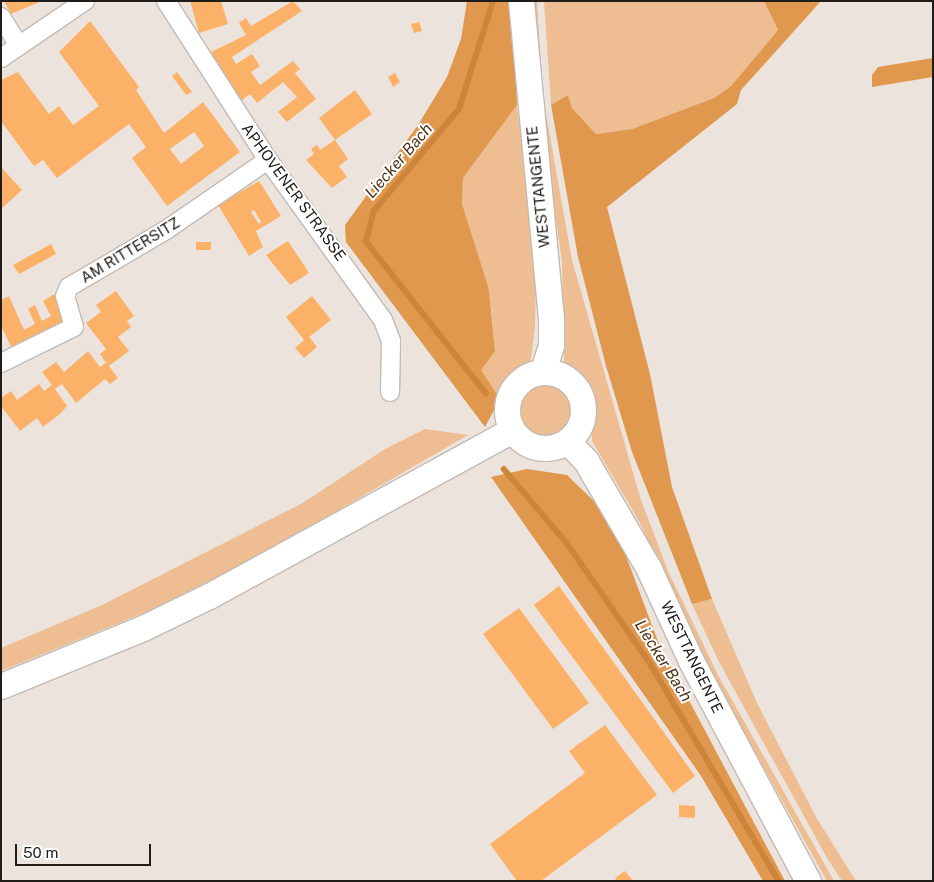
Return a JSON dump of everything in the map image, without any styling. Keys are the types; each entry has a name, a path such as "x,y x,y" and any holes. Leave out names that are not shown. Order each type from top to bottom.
{"main road":[{"name":"WESTTANGENTE","path":"521,1 551,317 551,345 543,372"},
{"path":"543,372 564,377 580,398 580,424 567,440 538,447 512,430 509,398 522,380 543,372"},
{"path":"1,686 144,628 209,596 512,430"},
{"name":"WESTTANGENTE","path":"567,440 586,461 648,567 692,661 808,881"}],"street":[{"path":"1,58 85,1"},
{"name":"APHOVENER STRASSE","path":"166,1 268,160 383,320 391,341 390,392"},
{"path":"1,17 18,46"},
{"name":"AM RITTERSITZ","path":"1,363 74,327 65,296 69,287 166,230 268,160"}],"shaded area":[{"path":"467,1 511,1 517,105 463,178 462,204 489,290 495,351 481,370 500,399 485,427 346,242 345,225 418,125 447,77 461,39"},
{"path":"531,1 537,1 543,97 572,260 640,497 668,571 718,675 834,881 827,881 707,666 640,523 592,441 590,391 564,362 562,261 537,94"},
{"path":"544,1 764,1 778,30 730,87 714,98 632,129 596,134 572,108 568,95 551,105"},
{"path":"764,1 821,1 741,90 737,104 607,207 650,374 672,487 712,599 692,604 632,452 606,366 578,257 551,105 568,95 572,108 596,134 632,129 714,98 730,87 778,30"},
{"path":"933,58 933,77 872,87 872,75 878,67"},
{"path":"517,105 536,278 535,326 530,366 510,381 487,423 500,399 480,370 495,351 492,316 489,290 467,232 462,204 463,178"},
{"path":"545,384 555,386 563,392 569,400 571,410 569,420 563,428 555,434 545,436 535,434 527,428 521,420 519,410 521,400 527,392 535,386"},
{"path":"425,429 468,435 252,560 146,612 1,671 1,648 102,605 301,504 385,449"},
{"path":"527,469 567,475 600,507 617,532 659,644 785,881 763,881 701,776 491,477"},
{"path":"712,599 757,703 816,817 856,881 842,881 827,858 719,662 692,604"}],"building":[{"path":"4,1 42,1 11,14"},
{"path":"190,1 221,1 228,24 199,33"},
{"path":"293,1 302,11 232,57 236,64 252,54 260,66 251,72 260,85 293,61 300,69 295,73 316,99 287,122 278,112 297,97 283,82 257,103 250,94 239,102 209,53 246,35 239,23 246,18 251,26"},
{"path":"90,21 139,87 136,90 164,133 203,102 240,152 167,206 132,158 146,147 129,124 57,178 43,160 34,166 1,121 1,80 18,72 49,114 59,106 73,125 99,106 59,52","holes":["194,132 204,146 181,164 170,149"]},
{"path":"419,22 422,31 414,33 411,24"},
{"path":"177,72 192,92 186,95 172,76"},
{"path":"395,73 400,82 393,87 388,77"},
{"path":"355,90 372,114 335,140 319,118"},
{"path":"335,140 348,159 339,166 347,177 332,188 306,160 314,154 311,149 317,145 320,150"},
{"path":"1,167 22,190 1,209"},
{"path":"259,181 281,216 256,231 263,247 249,256 218,205","holes":["254,210 261,222 259,224 251,212"]},
{"path":"288,241 309,273 290,285 266,255"},
{"path":"196,242 211,242 211,250 196,250"},
{"path":"51,244 56,254 19,274 13,265"},
{"path":"116,291 134,316 127,321 131,327 118,337 129,351 109,366 118,378 110,384 105,379 76,403 62,384 55,389 67,406 61,413 43,427 37,418 20,431 1,406 1,398 11,391 17,400 39,384 44,391 52,385 42,372 56,362 64,372 88,351 100,367 106,363 100,354 106,349 86,323 101,312 96,305"},
{"path":"54,294 68,322 11,347 1,325 1,300 9,296 24,330 35,324 28,309 35,305 42,321 51,316 43,301"},
{"path":"312,296 331,320 309,337 317,347 304,358 295,348 304,340 286,317"},
{"path":"559,586 695,776 673,793 534,605"},
{"path":"519,608 589,703 553,729 483,634"},
{"path":"605,725 657,795 541,881 517,881 490,844 585,773 569,751"},
{"path":"679,805 695,806 695,818 679,817"},
{"path":"625,871 633,881 617,881 615,878"}],"waterway":[{"name":"Liecker Bach","path":"486,394 366,242 374,211 459,109 493,1"},
{"name":"Liecker Bach","path":"504,469 567,543 650,663 779,881"}]}
